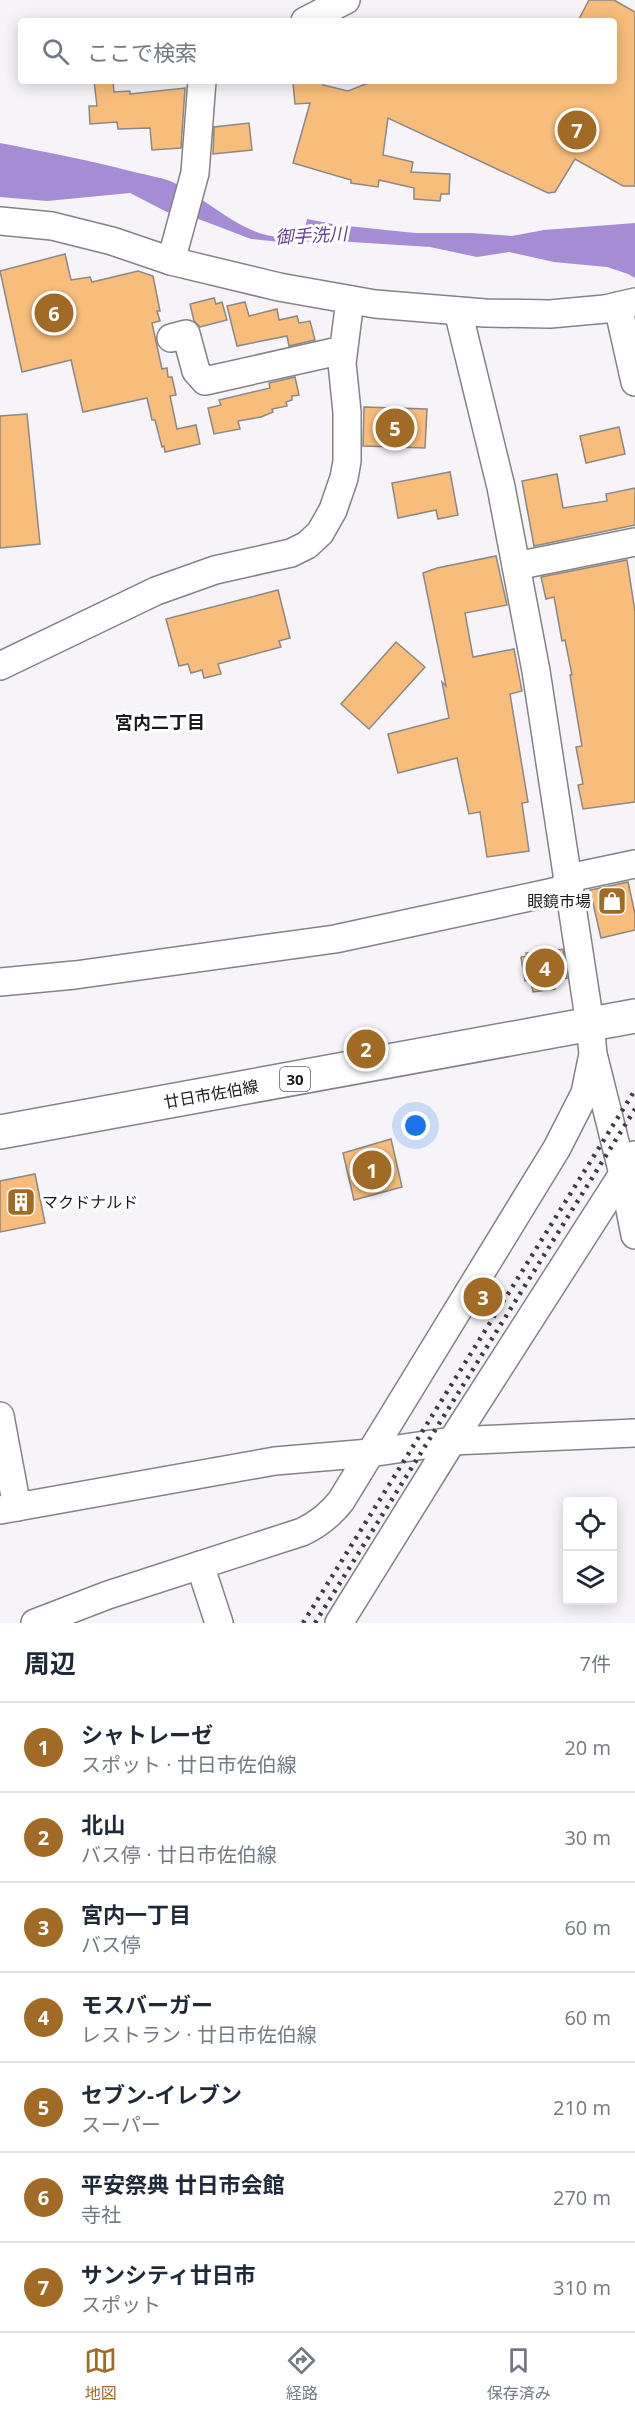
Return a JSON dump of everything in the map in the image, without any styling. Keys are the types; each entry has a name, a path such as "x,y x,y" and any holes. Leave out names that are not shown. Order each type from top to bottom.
{"main road":[{"name":"廿日市佐伯線","path":"0,1132 592,1039 635,1016"}],"street":[{"path":"311,18 346,0"},
{"path":"173,253 195,173 202,84"},
{"path":"0,221 52,226 112,242 173,253 279,287 375,304 550,314 626,304 635,382"},
{"path":"0,666 165,587 215,570 291,553 314,539 325,526 333,510 344,478 348,429 343,350 350,300"},
{"path":"459,310 501,487 536,671 592,1039 629,1165 635,1236"},
{"path":"171,338 186,334 196,371 205,381 343,350"},
{"path":"516,566 635,542"},
{"path":"0,982 75,975 335,939 558,891 578,876 635,864"},
{"path":"35,1623 94,1600 302,1532 331,1514 557,1148 585,1093 592,1039"},
{"path":"339,1623 452,1441 629,1165"},
{"path":"0,1416 8,1509 274,1461 370,1453 452,1441 635,1433"},
{"path":"200,1565 219,1623"}],"water":[{"name":"御手洗川","path":"0,143 170,181 235,222 253,231 271,236 289,236 305,229 307,219 338,225 415,233 512,236 544,230 635,223 635,278 607,267 554,262 509,252 477,257 430,247 251,239 196,218 167,212 130,193 47,201 0,197"}],"building":[{"path":"589,0 614,0 635,12 635,186 623,186 575,159 555,192 548,193 388,118 383,155 413,162 411,172 450,174 449,194 441,194 440,201 414,199 414,188 379,180 378,187 351,183 351,180 293,163 310,103 295,104 293,84 323,84 348,91 366,84 617,84 617,18 580,18"},
{"path":"94,84 113,84 114,92 130,91 130,94 185,88 181,148 152,150 150,128 118,129 117,122 90,124 89,106 97,106"},
{"path":"249,123 252,150 213,154 214,127"},
{"path":"65,254 71,280 90,277 92,282 138,271 153,276 160,321 152,323 162,369 167,368 168,377 172,377 176,395 170,396 177,429 196,425 200,444 165,452 155,420 152,420 147,398 83,412 71,360 22,372 0,271"},
{"path":"214,298 216,304 222,302 227,320 200,327 194,321 190,304"},
{"path":"245,302 249,316 277,309 279,320 297,316 299,323 310,321 315,340 289,346 287,336 237,346 227,306"},
{"path":"295,377 299,395 292,396 292,400 286,402 287,406 272,409 273,412 261,417 238,421 240,429 214,434 208,408 221,405 219,400 270,388 269,383"},
{"path":"364,407 427,409 425,448 363,446"},
{"path":"27,414 40,544 0,548 0,416"},
{"path":"619,427 625,454 586,463 580,436"},
{"path":"450,472 458,515 438,519 436,510 398,518 392,483"},
{"path":"557,474 563,508 607,501 606,494 635,488 635,525 534,546 522,481"},
{"path":"496,556 507,605 465,613 473,657 514,649 522,691 510,694 528,802 522,803 529,851 487,857 480,812 469,814 457,758 398,773 388,734 449,718 442,682 446,686 423,573"},
{"path":"627,560 635,612 635,802 583,809 578,785 583,784 576,747 582,746 570,675 572,675 565,640 562,641 554,597 546,599 541,577"},
{"path":"278,590 290,638 279,641 281,647 218,664 221,674 204,678 202,670 191,673 188,664 179,666 166,619"},
{"path":"396,642 425,667 369,729 341,704"},
{"name":"眼鏡市場","path":"628,882 635,914 635,930 601,938 590,890"},
{"path":"550,949 551,951 563,949 567,978 554,980 555,989 533,992 531,980 525,981 521,957 527,956 526,953"},
{"path":"391,1139 402,1187 354,1200 343,1153"},
{"name":"マクドナルド","path":"35,1174 45,1223 0,1232 0,1181"}],"railway":[{"path":"303,1623 635,1090"},
{"path":"315,1623 635,1109"}],"place":[{"name":"サンシティ廿日市","path":"577,130"},
{"name":"平安祭典 廿日市会館","path":"54,313"},
{"name":"セブン-イレブン","path":"395,428"},
{"name":"眼鏡市場","path":"612,901"},
{"name":"モスバーガー","path":"545,968"},
{"name":"北山","path":"366,1049"},
{"name":"シャトレーゼ","path":"372,1170"},
{"name":"マクドナルド","path":"21,1202"},
{"name":"宮内一丁目","path":"483,1297"}],"district":[{"name":"宮内二丁目","path":"160,722"}]}
